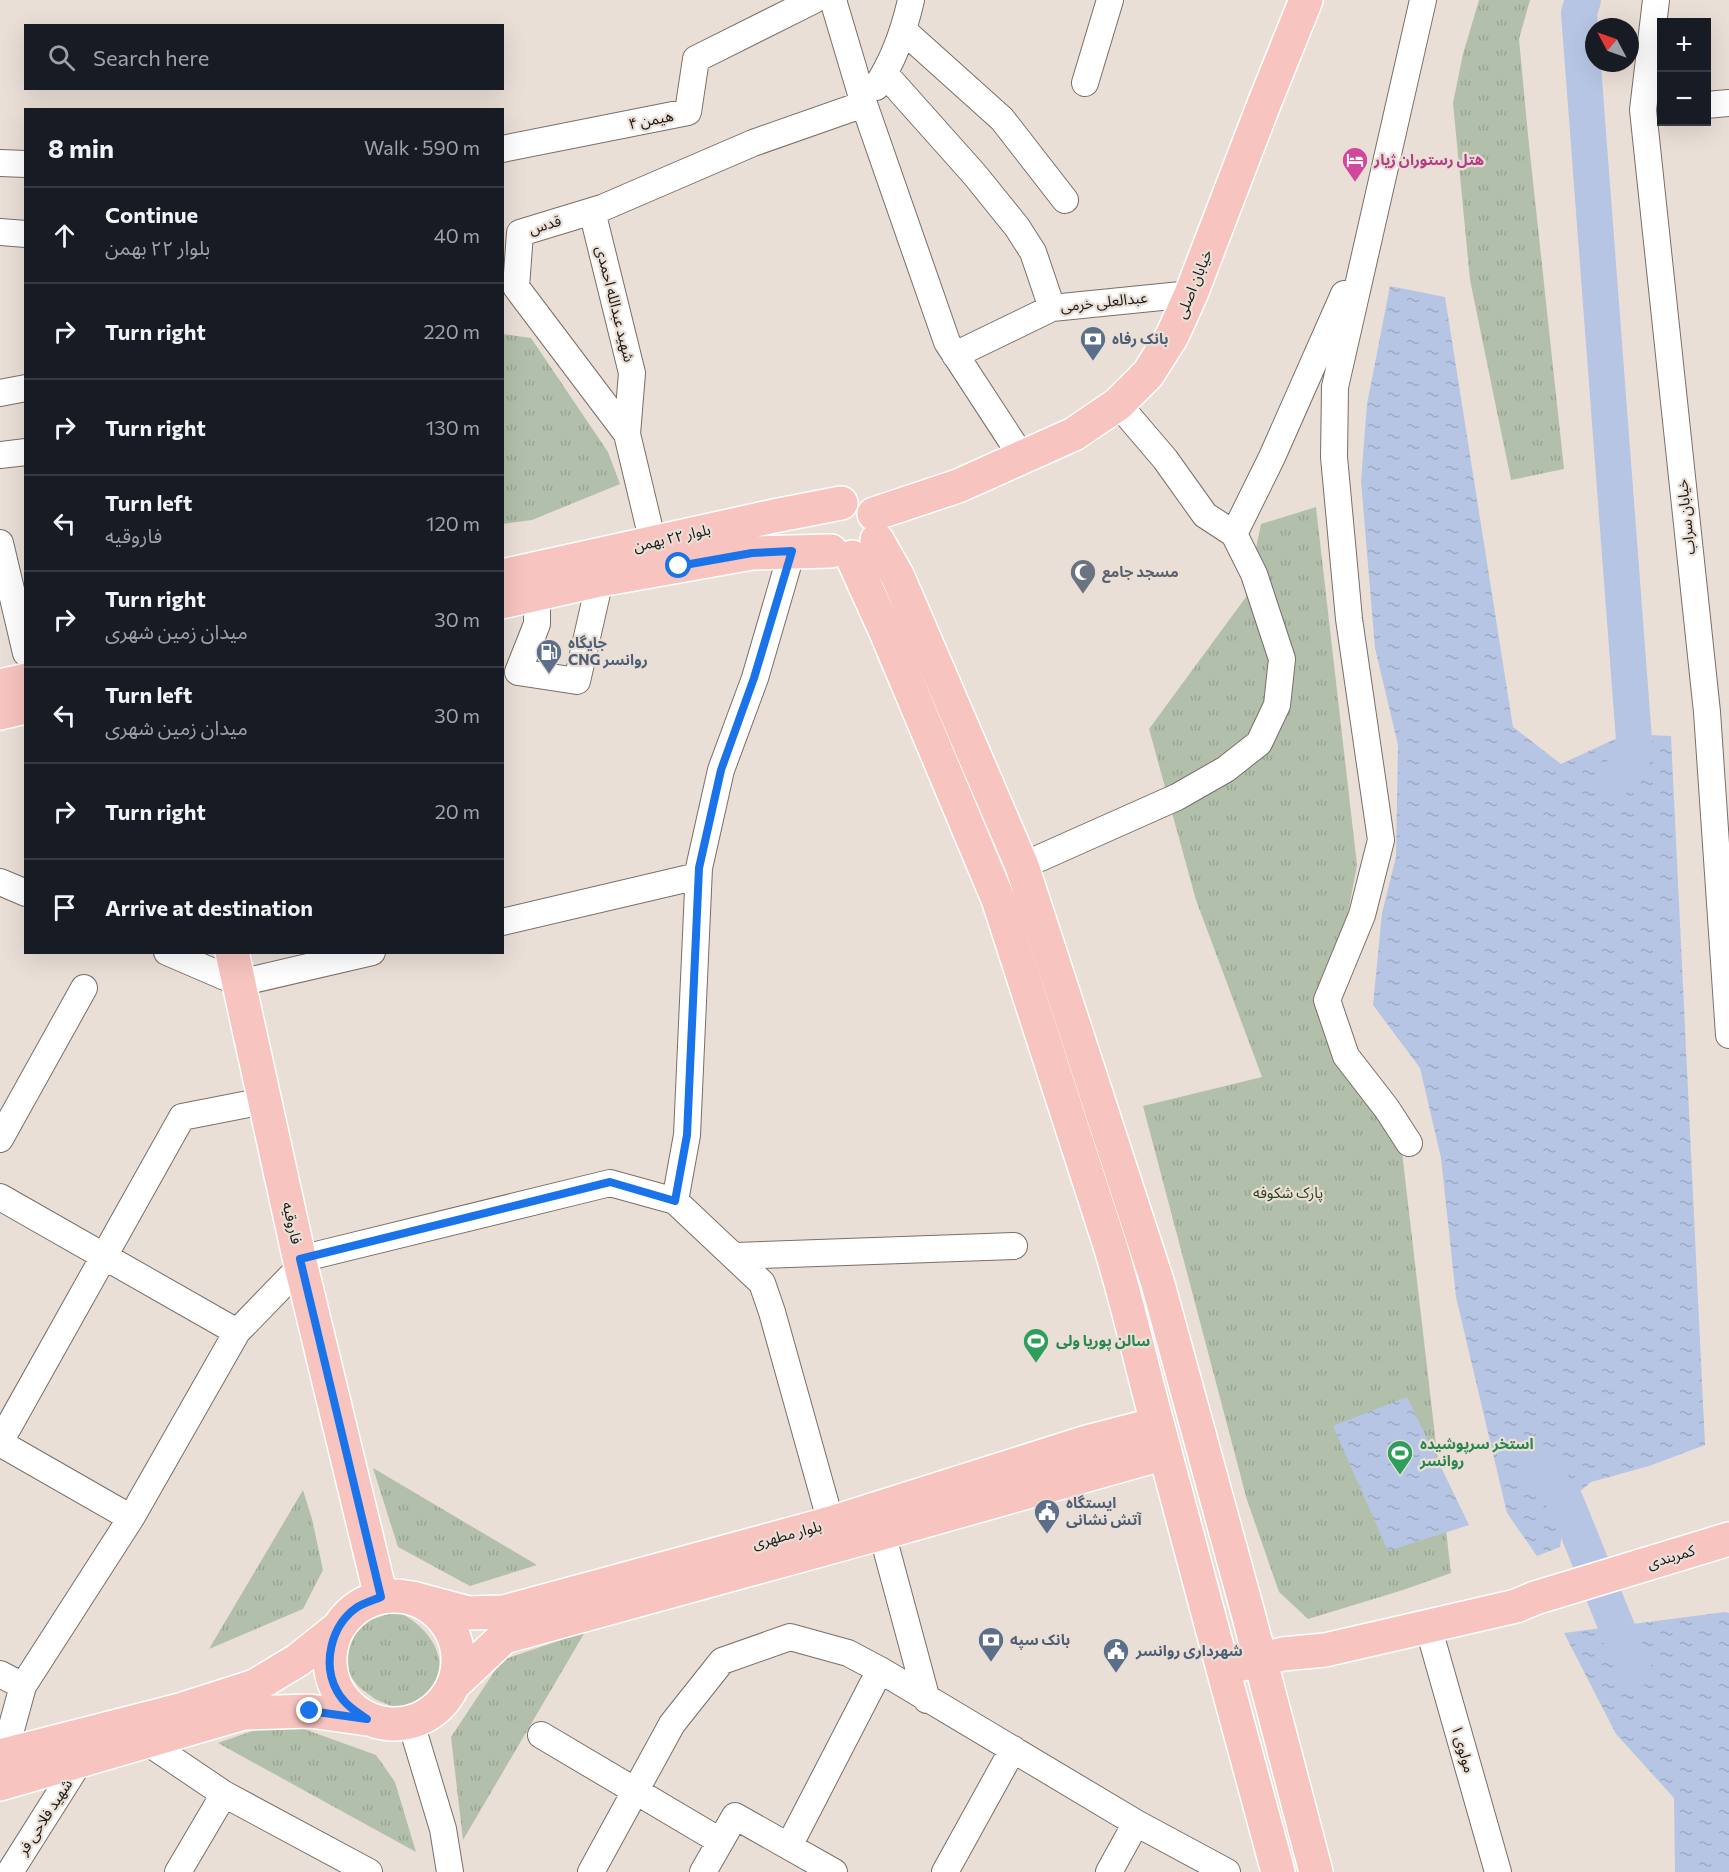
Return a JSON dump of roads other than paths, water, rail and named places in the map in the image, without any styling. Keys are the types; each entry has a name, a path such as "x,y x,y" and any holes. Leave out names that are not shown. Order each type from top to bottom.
{"main road":[{"name":"خیابان اصلی","path":"858,540 958,486 1074,434 1118,404 1148,374 1172,336 1191,294 1306,0"},
{"name":"بلوار ۲۲ بهمن","path":"504,576 841,503"},
{"path":"1273,1872 1122,1282 998,898 886,632 858,540 860,503 841,503 834,508 824,522 824,537 858,540 898,577 1022,866 1158,1284 1261,1659 1316,1872"},
{"name":"بلوار ۲۲ بهمن","path":"504,602 600,580 752,553 792,551 858,540"},
{"path":"0,686 24,680"},
{"path":"0,713 24,707"},
{"name":"فاروقیه","path":"236,968 301,1263 397,1597"},
{"path":"1099,1212 1132,1203"},
{"name":"بلوار مطهری","path":"397,1597 468,1613 504,1612 831,1523 1087,1442 1161,1439"},
{"name":"بلوار مطهری","path":"454,1684 504,1637 882,1533 1161,1439"},
{"name":"کمربندی","path":"1222,1669 1283,1654 1325,1650 1516,1606 1535,1598 1729,1539"},
{"path":"397,1597 436,1610 452,1632 459,1658 454,1684 437,1708 411,1723 389,1725 367,1719 310,1711 244,1713 80,1761 1,1765 255,1686 298,1660 338,1628 356,1608 397,1597"},
{"path":"338,1628 330,1648 330,1670 336,1690 349,1707 367,1719"}],"street":[{"name":"هیمن ۴","path":"504,149 688,112 696,59 814,0"},
{"path":"833,0 864,104 947,342 1022,457"},
{"path":"864,104 885,74 904,31 911,0"},
{"path":"1085,83 1110,0"},
{"path":"1409,1143 1387,1108 1346,1056 1327,1000 1362,915 1381,840 1349,619 1334,457 1335,387 1423,0"},
{"name":"خیابان سراب","path":"1656,0 1652,109 1707,712 1729,1035"},
{"path":"904,31 1002,119 1065,200"},
{"path":"885,74 975,175 1017,227 1033,252 1052,308"},
{"path":"1711,105 1729,103"},
{"name":"قدس","path":"653,543 627,434 516,287 520,233 591,211 753,143 864,104"},
{"path":"0,163 24,164"},
{"name":"شهید عبدالله احمدی","path":"591,211 632,373 627,434"},
{"path":"1234,534 1272,457 1366,244"},
{"name":"عبدالعلی خرمی","path":"955,355 1052,308 1191,294"},
{"path":"0,393 24,388"},
{"path":"1022,866 1178,797 1226,769 1259,743 1277,705 1282,659 1254,574 1234,534 1205,515 1165,459 1118,404"},
{"path":"0,455 24,452"},
{"path":"0,543 24,645"},
{"path":"675,1201 687,1135 698,876 721,770 754,678 792,551"},
{"path":"537,594 537,624 518,672 577,681 600,580"},
{"path":"504,922 698,876"},
{"path":"0,882 24,892"},
{"path":"176,954 236,968 355,954"},
{"path":"0,1139 84,988"},
{"path":"131,1518 0,1443 182,1117 264,1101"},
{"path":"1,1765 23,1686 131,1518 237,1332 301,1263 610,1182 675,1201 762,1283 831,1523"},
{"path":"0,1197 237,1332"},
{"path":"735,1256 1014,1246"},
{"path":"882,1533 927,1700"},
{"name":"مولوی ۱","path":"1428,1626 1498,1872"},
{"path":"591,1872 672,1724 722,1661 790,1637 848,1653 880,1670 1136,1823 1227,1872"},
{"path":"789,1846 880,1670"},
{"path":"0,1674 23,1686"},
{"path":"411,1723 443,1829 450,1872"},
{"path":"541,1735 720,1841"},
{"path":"147,1742 224,1794 355,1869"},
{"path":"945,1872 1013,1749"},
{"name":"شهید فلاحی فر","path":"10,1872 80,1761"},
{"path":"178,1872 224,1794"},
{"path":"703,1872 735,1816 834,1872"},
{"path":"1109,1872 1136,1823"}],"water":[{"path":"1390,286 1445,297 1513,727 1561,764 1626,734 1671,736 1705,1445 1649,1466 1591,1482 1566,1503 1560,1547 1537,1556 1507,1513 1456,1297 1441,1158 1420,1068 1373,1005 1382,913 1396,857 1398,745 1375,648 1361,481 1367,404"},
{"name":"استخر سرپوشیده روانسر","path":"1407,1397 1469,1525 1388,1551 1333,1426"},
{"path":"1729,1613 1729,1872 1675,1872 1674,1798 1616,1734 1564,1633"}],"waterway":[{"path":"1583,0 1579,13 1635,753 1618,777"},
{"path":"1536,1463 1566,1502 1634,1670"}],"place":[{"name":"هتل رستوران ژیار","path":"1355,183"},
{"name":"بانک رفاه","path":"1093,362"},
{"name":"مسجد جامع","path":"1083,595"},
{"name":"جایگاه CNG روانسر","path":"549,675"},
{"name":"سالن پوریا ولی","path":"1036,1364"},
{"name":"استخر سرپوشیده روانسر","path":"1400,1476"},
{"name":"ایستگاه آتش نشانی","path":"1047,1535"},
{"name":"بانک سپه","path":"991,1663"},
{"name":"شهرداری روانسر","path":"1116,1674"}],"park label":[{"name":"پارک شکوفه","path":"1288,1193"}]}
